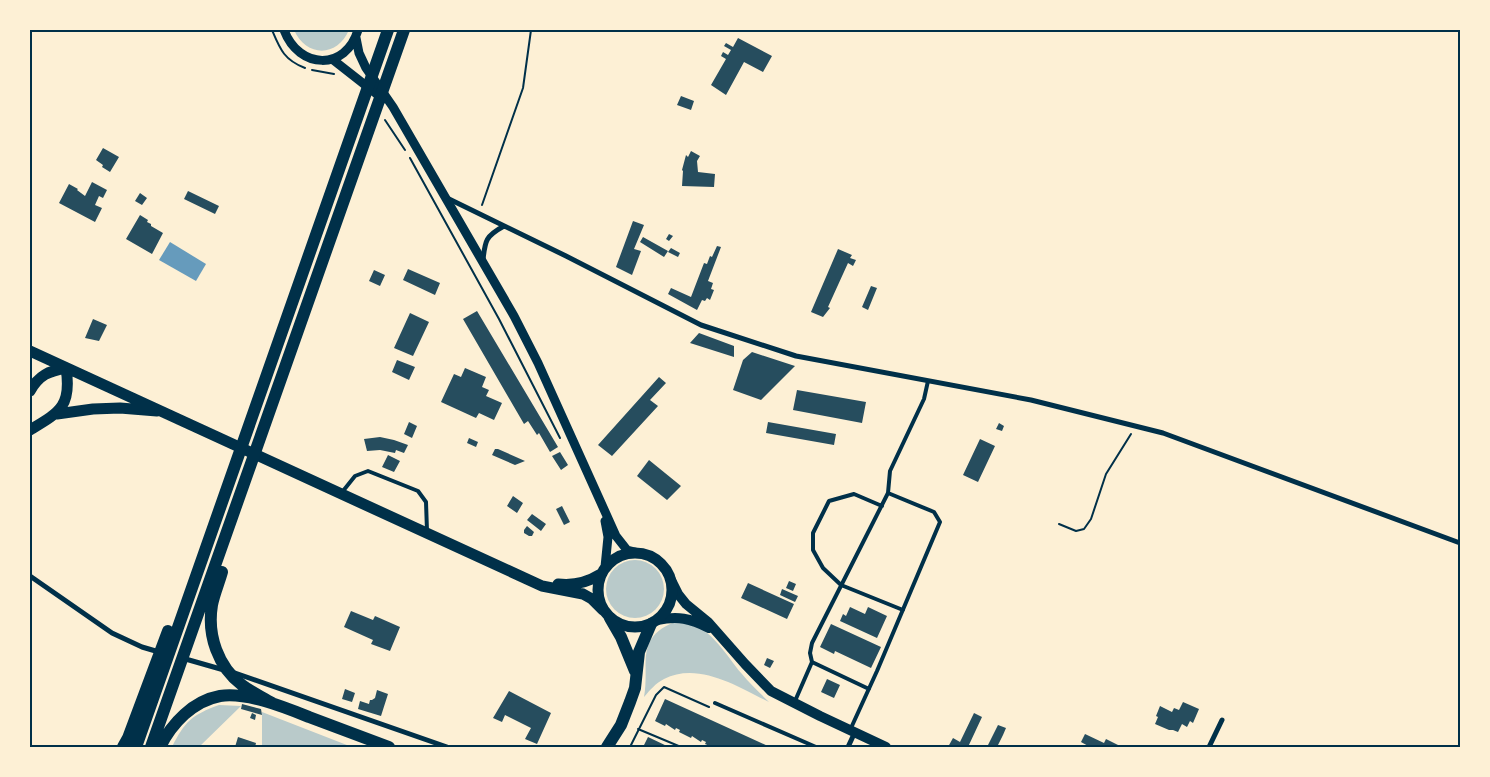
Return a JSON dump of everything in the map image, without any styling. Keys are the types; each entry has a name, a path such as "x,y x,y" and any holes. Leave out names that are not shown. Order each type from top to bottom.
{"highway":[{"path":"122,747 128,738 161,662 196,574 388,30"},
{"path":"151,747 404,30"},
{"path":"249,471 247,494 212,604 210,621 218,656 226,669 241,685 272,703"},
{"path":"606,614 626,647 636,674"},
{"path":"607,747 620,725 630,702 639,652 654,622"},
{"path":"136,747 161,662"},
{"path":"160,747 178,720 205,701 221,696 239,696 272,703 388,747"}],"main road":[{"path":"30,351 542,586 583,594 592,599 606,614 621,625 631,627 673,617 686,618 702,624 720,635"},
{"path":"30,391 36,381 45,374 66,368"},
{"path":"56,414 66,395 68,382 66,368"},
{"path":"30,430 56,414 93,408 166,412"},
{"path":"515,573 542,582 566,585 592,579 616,558 623,555 638,553 648,555 657,560 666,571 678,594 686,604 708,622 772,691 852,732 886,747"},
{"path":"603,571 598,584 598,596 606,614"},
{"path":"654,622 669,606 672,591 671,580"}],"street":[{"path":"284,30 288,41 296,51 307,58 320,60 332,59 342,54 350,47 357,34"},
{"path":"357,34 359,53 366,68 393,107 483,260 538,363 602,509 621,544 627,550 638,553"},
{"path":"332,59 393,107"},
{"path":"446,198 566,256 701,325 796,356 1031,400 1136,425 1163,433 1460,543"},
{"path":"483,260 485,242 493,232 504,226"},
{"path":"602,509 608,537 603,571"},
{"path":"30,576 112,633 142,647 216,667 447,747"},
{"path":"1209,747 1222,720"},
{"path":"848,747 852,732"}],"lane":[{"path":"794,703 812,662 810,653 812,643 888,493 890,471 924,398 928,381"},
{"path":"341,493 355,476 368,471 418,491 426,502 427,533"},
{"path":"852,732 940,522 934,512 888,493"},
{"path":"882,506 854,494 829,501 813,533 813,550 823,568 841,585 903,610"},
{"path":"812,662 869,689"},
{"path":"715,703 816,747"}],"path":[{"path":"272,30 282,52 292,62 315,71 338,75"},
{"path":"478,214 523,88 531,30"},
{"path":"380,115 386,121 405,151 480,285 561,442 572,441"},
{"path":"1059,524 1076,531 1084,529 1090,519 1106,474 1136,425"},
{"path":"630,747 656,695 664,687"},
{"path":"638,729 681,747"}],"shaded area":[{"path":"294,30 349,30 337,46 322,51 306,45 299,39"},
{"path":"635,560 651,565 659,573 664,589 659,605 651,613 635,618 619,613 611,605 606,589 611,573 619,565"},
{"path":"675,622 697,626 706,632 722,648 748,681 769,702 732,683 704,674 691,673 677,674 664,679 644,697 646,653 649,644 662,628"},
{"path":"219,705 241,706 199,747 172,747 190,720 202,712"},
{"path":"262,712 352,747 262,747"}],"water":[{"path":"170,242 206,264 196,281 159,260"}],"building":[{"path":"738,38 772,56 763,72 744,62 726,95 711,85 726,59 721,56 723,52 728,55 731,50 724,46 726,43 733,47"},
{"path":"681,96 694,101 691,110 677,105"},
{"path":"103,148 119,157 110,172 96,160"},
{"path":"691,151 700,156 697,161 698,172 715,174 714,187 682,186 682,170 686,155 688,157"},
{"path":"92,182 107,190 103,198 99,196 95,205 102,208 95,222 59,203 69,184 85,196"},
{"path":"188,191 219,206 215,214 184,199"},
{"path":"140,193 147,198 142,205 135,201"},
{"path":"140,215 148,220 147,222 151,226 163,233 152,254 126,239"},
{"path":"633,221 644,225 634,249 641,251 632,275 616,267"},
{"path":"669,234 673,236 669,241 666,239"},
{"path":"643,237 668,251 664,257 640,242"},
{"path":"717,246 721,247 708,281 713,283 711,289 714,290 710,300 707,298 705,301 702,300 697,310 668,294 671,288 691,297 704,263 707,264"},
{"path":"671,248 680,253 678,257 668,252"},
{"path":"838,249 852,255 850,258 856,260 853,266 848,263 828,307 830,308 823,317 811,312"},
{"path":"408,269 440,283 435,295 403,280"},
{"path":"374,270 385,275 380,286 369,281"},
{"path":"871,286 877,288 868,310 862,307"},
{"path":"477,311 558,447 550,452 539,433 537,435 528,421 524,424 463,319"},
{"path":"410,313 429,322 413,356 394,348"},
{"path":"93,319 107,325 99,341 85,338"},
{"path":"699,333 734,346 734,357 690,343"},
{"path":"752,352 795,366 761,400 733,390 743,360"},
{"path":"397,360 415,367 409,380 392,372"},
{"path":"465,368 486,377 482,387 489,390 486,396 502,403 494,420 479,413 476,418 441,402 454,374 461,377"},
{"path":"659,377 666,383 650,400 658,406 612,456 598,445"},
{"path":"797,390 866,402 862,423 793,410"},
{"path":"409,422 417,426 412,438 404,434"},
{"path":"768,422 836,434 834,445 766,433"},
{"path":"999,423 1004,426 1002,431 996,429"},
{"path":"380,437 408,445 404,453 396,450 395,453 380,450 367,451 364,439"},
{"path":"469,438 478,442 476,447 467,443"},
{"path":"980,439 995,446 978,482 963,475"},
{"path":"495,449 525,461 515,465 492,455"},
{"path":"560,452 568,465 561,470 552,456"},
{"path":"388,455 400,461 394,472 382,467"},
{"path":"649,460 681,486 667,500 637,476"},
{"path":"513,496 523,503 517,513 507,506"},
{"path":"562,506 570,522 564,525 556,509"},
{"path":"532,514 546,524 541,531 527,520"},
{"path":"527,526 534,532 532,536 524,533"},
{"path":"789,581 796,584 793,591 786,588"},
{"path":"748,583 794,604 787,619 741,598"},
{"path":"782,589 798,596 795,602 780,595"},
{"path":"850,607 865,614 868,607 887,616 877,638 840,621 843,614 846,616"},
{"path":"351,611 373,620 375,616 400,627 390,651 371,644 373,640 344,627"},
{"path":"831,624 881,647 871,668 835,651 834,654 820,647"},
{"path":"767,658 774,661 770,668 764,665"},
{"path":"827,679 840,685 834,698 821,692"},
{"path":"345,689 355,693 352,702 342,699"},
{"path":"377,690 388,694 381,716 358,709 360,701 369,704 370,700 375,698"},
{"path":"509,691 551,713 537,744 525,739 531,728 505,715 502,722 493,718"},
{"path":"665,699 770,747 712,747 705,744 706,742 702,740 701,742 692,736 691,738 679,732 680,730 676,728 675,730 666,724 665,726 655,721"},
{"path":"1183,702 1199,709 1193,723 1190,721 1187,727 1182,724 1178,732 1155,724 1160,706 1172,712 1174,708 1179,710"},
{"path":"242,704 261,709 262,715 241,709"},
{"path":"252,713 256,715 255,720 250,718"},
{"path":"974,713 982,717 968,747 948,747 953,738 960,742"},
{"path":"998,725 1006,728 997,747 987,747"},
{"path":"1085,734 1104,743 1106,739 1122,747 1090,747 1081,742"},
{"path":"238,737 256,743 255,747 235,747"},
{"path":"648,737 669,747 643,747"}]}
